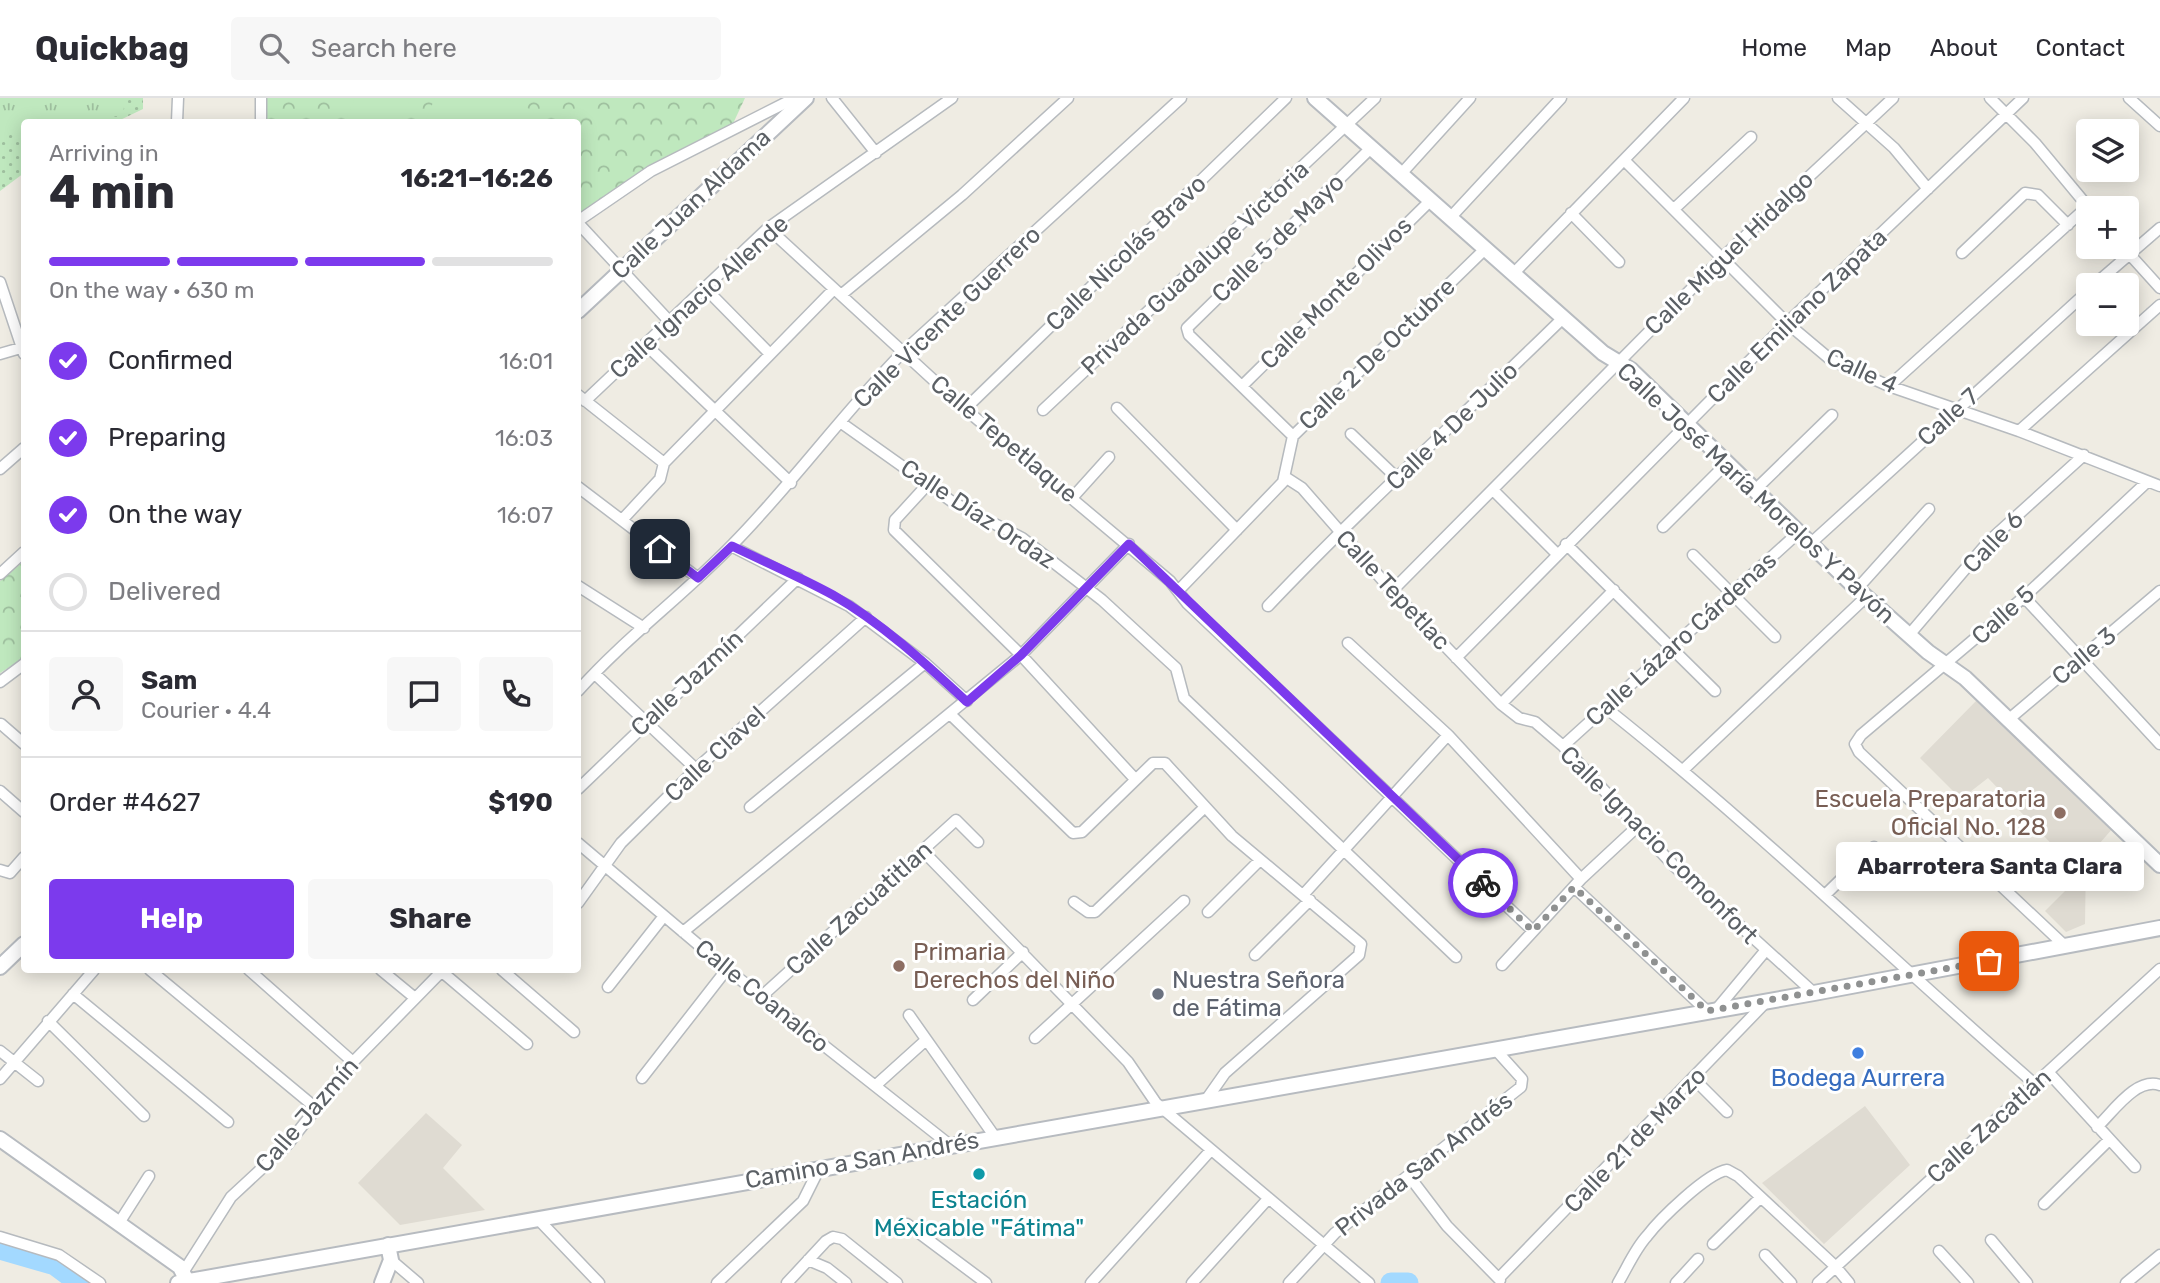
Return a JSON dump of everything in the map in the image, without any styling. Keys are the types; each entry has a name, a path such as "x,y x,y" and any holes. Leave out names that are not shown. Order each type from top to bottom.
{"main road":[{"name":"Calle Juan Aldama","path":"581,308 806,98"},
{"name":"Calle José María Morelos Y Pavón","path":"1315,98 1603,353 1631,370 1861,593 2008,720 2160,865"},
{"name":"Camino a San Andrés","path":"183,1279 1814,993 2160,928"},
{"path":"0,967 21,947"},
{"path":"0,1139 119,1223 183,1279"},
{"path":"382,1283 391,1260 388,1245"}],"street":[{"path":"177,119 178,98"},
{"path":"261,98 261,119"},
{"path":"581,220 651,172 795,98"},
{"path":"832,98 876,153"},
{"name":"Calle Ignacio Allende","path":"581,398 670,322 768,228 952,98"},
{"path":"622,520 660,479 664,463 770,354 838,292 962,195 1068,98"},
{"name":"Calle Nicolás Bravo","path":"965,409 1286,98"},
{"name":"Privada Guadalupe Victoria","path":"1043,410 1375,98"},
{"path":"1401,174 1471,98"},
{"path":"1450,218 1561,98"},
{"path":"1513,274 1684,98"},
{"path":"1839,98 1894,148 1928,189"},
{"name":"Calle Miguel Hidalgo","path":"1392,592 1723,257 1893,98"},
{"path":"1990,98 2035,143 2078,196"},
{"name":"Calle Emiliano Zapata","path":"1456,658 1787,323 2023,98"},
{"path":"2129,98 2160,126"},
{"name":"Calle Vicente Guerrero","path":"581,684 732,546 791,483 840,422 903,352 1177,99"},
{"path":"1674,209 1751,137"},
{"name":"Calle 5 de Mayo","path":"1242,386 1189,335 1187,328 1371,148"},
{"name":"Calle 4","path":"1624,160 1787,323 1831,360 1889,386 2019,431 2160,486"},
{"path":"1962,253 2025,193 2038,195 2068,225"},
{"name":"Calle Monte Olivos","path":"1242,386 1430,201"},
{"path":"1571,214 1619,262"},
{"path":"1889,386 2076,218"},
{"path":"581,225 670,322"},
{"name":"Calle Tepetlaque","path":"768,228 965,409 1129,544 1533,931"},
{"path":"2139,242 2160,228"},
{"name":"Calle 2 De Octubre","path":"1285,477 1293,436 1484,250"},
{"path":"2105,273 2118,259"},
{"path":"2134,259 2160,288"},
{"path":"0,282 21,342"},
{"path":"705,288 770,354"},
{"name":"Calle 7","path":"1810,544 1956,408 2076,302"},
{"path":"2019,431 2160,305"},
{"name":"Calle 4 De Julio","path":"1268,606 1338,532 1398,479 1563,318"},
{"path":"645,344 791,483"},
{"path":"0,354 21,350"},
{"path":"1242,386 1293,436"},
{"path":"581,398 664,463"},
{"path":"1117,408 1237,530"},
{"path":"1755,490 1832,415"},
{"name":"Calle Díaz Ordaz","path":"840,422 972,513 1006,527 1087,588 1176,668 1184,698 1456,957"},
{"path":"1352,434 1398,479"},
{"path":"0,469 21,452"},
{"name":"Calle 6","path":"1909,635 1989,541 2084,455"},
{"path":"1073,497 1109,457"},
{"path":"1663,527 1727,463"},
{"path":"1178,591 1285,477"},
{"name":"Calle Tepetlac","path":"1285,477 1302,488 1392,592 1501,704"},
{"name":"Calle 5","path":"2065,946 1859,752 1855,744 1861,735 2024,597 2147,482"},
{"path":"928,484 895,520 894,530 1021,655 1135,779"},
{"path":"581,489 698,578"},
{"path":"1493,490 1557,554"},
{"path":"1683,770 1861,593 1929,509"},
{"name":"Calle Lázaro Cárdenas","path":"1563,746 1798,533"},
{"path":"683,932 967,702 1021,655 1129,544"},
{"path":"1566,544 1716,691"},
{"path":"732,546 833,596 866,617 925,663 967,702"},
{"path":"0,574 21,555"},
{"path":"1693,555 1775,637"},
{"name":"Calle Jazmín","path":"581,786 645,721 798,578"},
{"path":"581,588 644,628"},
{"path":"1501,704 1615,590"},
{"name":"Calle 3","path":"2008,720 2160,591"},
{"path":"2024,597 2160,744"},
{"name":"Calle Clavel","path":"581,899 621,843 696,769 866,617"},
{"path":"1348,643 1448,735 1578,883 1711,1010 1766,950"},
{"path":"750,807 925,663"},
{"path":"0,682 21,666"},
{"path":"595,674 696,769"},
{"name":"Calle Ignacio Comonfort","path":"1501,704 1519,718 1535,722 1563,746 1675,866 1814,993"},
{"path":"1606,708 1683,770 1826,894 2036,1085"},
{"path":"951,715 1073,833 1082,832 1153,763 1162,761 1170,766 1204,807 1260,860 1358,940 1362,948 1359,955 1226,1073 1206,1100"},
{"path":"1,724 21,740"},
{"path":"1255,955 1306,898 1343,847 1448,735"},
{"path":"0,791 21,809"},
{"path":"1074,902 1088,912 1095,912 1204,807"},
{"name":"Calle Zacuatitlan","path":"762,996 956,820 978,842"},
{"path":"1502,965 1578,883 1638,825"},
{"name":"Calle Coanalco","path":"581,846 727,969 950,1145"},
{"path":"1826,894 1874,847"},
{"path":"923,851 1128,1062 1161,1108 1267,1200 1369,1283"},
{"path":"3,872 21,859"},
{"path":"1208,912 1260,860"},
{"path":"1035,1038 1184,901"},
{"path":"608,987 664,916"},
{"path":"973,1000 1023,951"},
{"path":"642,1078 727,969"},
{"name":"Calle Zacatlán","path":"1818,1283 2160,969"},
{"path":"0,1079 91,973"},
{"path":"154,973 316,1108"},
{"path":"252,973 353,1062"},
{"path":"385,973 415,998"},
{"name":"Calle Jazmín","path":"183,1279 231,1197 288,1144 353,1062 439,973"},
{"path":"445,973 527,1044"},
{"path":"505,973 574,1032"},
{"path":"512,979 517,973"},
{"path":"73,994 228,1122"},
{"name":"Calle 21 de Marzo","path":"1500,1280 1768,1001"},
{"path":"909,1015 995,1137"},
{"path":"48,1021 144,1116"},
{"path":"875,1086 926,1040"},
{"name":"Privada San Andrés","path":"1289,1283 1324,1244 1515,1094 1523,1083 1495,1049"},
{"path":"0,1051 38,1081"},
{"path":"2049,1073 2134,1167"},
{"path":"1695,1079 1727,1112"},
{"path":"2097,1127 2141,1085 2151,1082 2160,1085"},
{"path":"2044,1204 2109,1141"},
{"path":"1091,1283 1211,1150"},
{"path":"717,1283 803,1201 820,1167"},
{"path":"1618,1283 1647,1235 1694,1190 1716,1174 1727,1170 1738,1176 1835,1266 1849,1283"},
{"path":"119,1223 149,1176"},
{"path":"1409,1176 1452,1232 1500,1280"},
{"path":"1713,1244 1760,1198"},
{"path":"1192,1283 1267,1200"},
{"path":"536,1217 599,1283"},
{"path":"907,1224 986,1283"},
{"path":"0,1237 59,1255 100,1283"},
{"path":"788,1283 826,1241 837,1238 897,1283"},
{"path":"1991,1240 2027,1283"},
{"path":"1939,1251 1968,1283"},
{"path":"1765,1255 1791,1283"},
{"path":"2126,1283 2160,1255"},
{"path":"1676,1283 1698,1259"},
{"path":"391,1260 418,1283"},
{"path":"808,1261 827,1268 846,1283"},
{"path":"2146,1268 2147,1283"}],"shaded area":[{"name":"Escuela Preparatoria Oficial No. 128","path":"1977,700 2113,828 2086,859 2085,924 2066,932 2045,911 2068,888 2069,862 1988,778 1961,799 1920,758"},
{"path":"1865,1106 1910,1165 1824,1244 1762,1183"},
{"path":"426,1113 462,1145 443,1168 485,1210 400,1225 358,1183"}],"green space":[{"path":"0,98 143,98 143,109 122,119 21,119 21,175 0,191"},
{"path":"0,98 125,98 123,115 98,119 21,119 21,133 0,137"},
{"path":"267,98 745,98 730,130 649,170 581,212 581,119 266,119"},
{"path":"355,98 411,98 401,119 346,119"},
{"path":"435,98 504,98 534,111 530,119 426,119"},
{"path":"21,564 21,660 0,673 0,581"}],"waterway":[{"path":"0,1249 55,1265 79,1283"},
{"path":"1391,1283 1408,1283"}],"way so far":[{"path":"1483,883 1533,931 1574,887 1707,1011 1989,961"}],"place":[{"name":"Escuela Preparatoria Oficial No. 128","path":"2060,813"},
{"name":"Abarrotera Santa Clara","path":"1989,961"},
{"name":"Primaria Derechos del Niño","path":"899,966"},
{"name":"Nuestra Señora de Fátima","path":"1158,994"},
{"name":"Bodega Aurrera","path":"1858,1053"},
{"name":"Estación Méxicable \"Fátima\"","path":"979,1174"}],"route":[{"path":"660,549 698,578 732,546 798,578 866,617 925,663 967,702 1021,655 1129,544 1175,585 1187,603 1483,883"}]}
